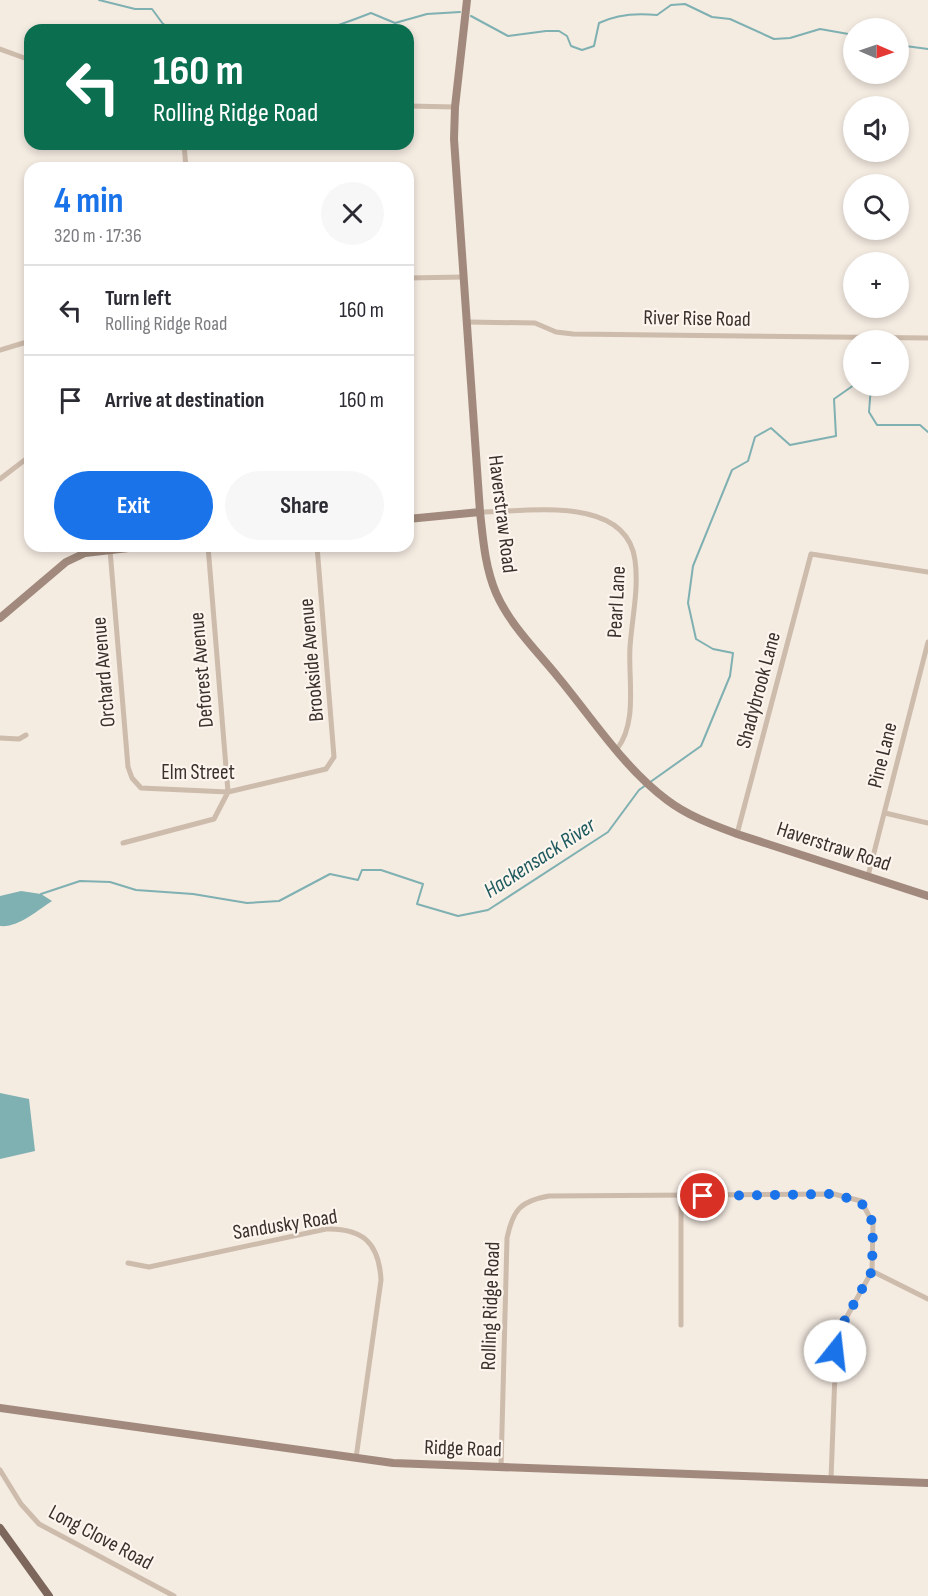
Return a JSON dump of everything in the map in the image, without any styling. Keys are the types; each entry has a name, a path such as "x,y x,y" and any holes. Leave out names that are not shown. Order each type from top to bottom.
{"main road":[{"path":"0,1528 49,1596"}],"street":[{"name":"Haverstraw Road","path":"467,0 455,107 454,139 463,277 480,512 489,572 507,613 616,749 651,787 667,800 698,818 737,834 928,896"},
{"path":"0,49 24,58"},
{"path":"414,106 455,107"},
{"path":"414,278 463,277"},
{"name":"River Rise Road","path":"468,322 535,323 556,332 573,334 928,338"},
{"path":"0,350 24,343"},
{"path":"0,479 24,461"},
{"name":"Pearl Lane","path":"480,512 580,511 610,522 630,545 636,574 630,646 629,706 626,730 622,742 616,749"},
{"path":"414,518 480,512"},
{"path":"0,618 66,562 85,553 93,552"},
{"name":"Orchard Avenue","path":"110,552 128,767 132,778 141,788"},
{"name":"Deforest Avenue","path":"208,552 228,792"},
{"name":"Brookside Avenue","path":"318,552 335,746 334,757 326,769"},
{"name":"Shadybrook Lane","path":"737,834 812,554 928,572"},
{"name":"Pine Lane","path":"868,876 928,642"},
{"path":"0,738 19,739 26,735"},
{"name":"Elm Street","path":"141,788 228,792 326,769"},
{"path":"123,843 213,819 228,792"},
{"path":"885,813 928,823"},
{"name":"Rolling Ridge Road","path":"501,1468 507,1238 511,1221 519,1207 534,1199 549,1197 834,1194 861,1202 873,1223 872,1271 855,1300 837,1340 831,1479"},
{"path":"681,1197 681,1325"},
{"name":"Sandusky Road","path":"128,1263 149,1267 326,1229 342,1229 359,1234 377,1254 381,1280 356,1458"},
{"path":"872,1271 928,1299"},
{"name":"Ridge Road","path":"0,1408 404,1464 928,1483"},
{"name":"Long Clove Road","path":"0,1470 21,1504 39,1524 174,1596"}],"water":[{"path":"21,891 41,894 52,901 21,921 0,926 0,896"},
{"path":"0,1093 29,1099 35,1151 0,1159"}],"waterway":[{"path":"99,0 135,9 152,9 163,24"},
{"path":"471,16 508,36 559,31 567,36 571,46 582,50 594,46 599,23 628,15 657,15 671,5 685,4 712,17 730,19 774,39 790,38 820,29 843,33"},
{"path":"342,24 371,13 395,23 427,14 460,12"},
{"path":"909,46 928,49"},
{"name":"Hackensack River","path":"41,894 80,881 110,882 136,890 193,894 247,903 279,901 330,874 358,880 362,870 381,870 423,884 417,904 458,916 488,910 608,832 639,790 701,746 730,676 733,653 713,649 696,639 688,603 693,566 732,470 748,461 755,437 771,428 790,445 836,436 834,399 843,393"},
{"name":"Hackensack River","path":"870,396 869,412 877,425 920,425 928,432"}],"route":[{"path":"703,1196 834,1194 861,1202 873,1223 872,1271 839,1331 835,1351"}]}
